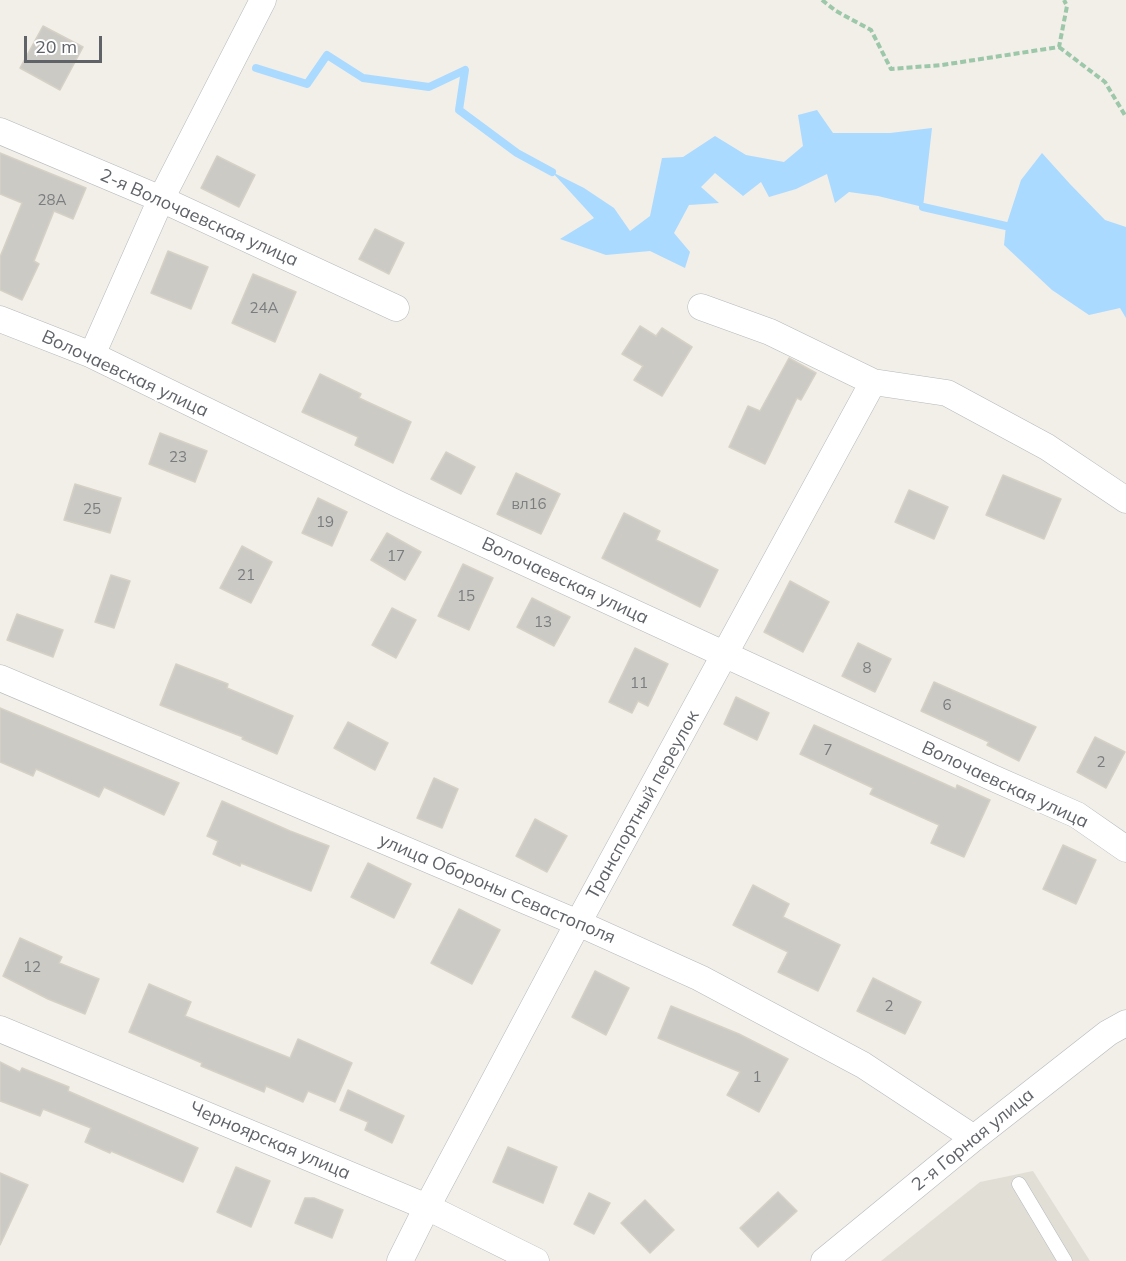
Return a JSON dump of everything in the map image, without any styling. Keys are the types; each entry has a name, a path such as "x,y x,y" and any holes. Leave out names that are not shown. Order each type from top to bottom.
{"street":[{"path":"92,355 161,198 263,0"},
{"name":"2-я Волочаевская улица","path":"0,131 161,198 396,308"},
{"path":"701,307 770,333 873,382 947,393 1047,447 1126,500"},
{"name":"Волочаевская улица","path":"0,319 92,355 399,505 1077,815 1126,849"},
{"name":"Транспортный переулок","path":"400,1261 578,923 873,382"},
{"name":"улица Обороны Севастополя","path":"0,678 578,923 700,978 863,1065 974,1138"},
{"name":"2-я Горная улица","path":"824,1261 974,1138 1108,1033 1126,1023"},
{"name":"Черноярская улица","path":"0,1029 427,1207 536,1261"}],"lane":[{"path":"1019,1184 1065,1261"}],"path":[{"path":"822,0 836,11 871,30 891,69 942,65 1059,47 1105,82 1126,117"},
{"path":"1059,47 1067,6 1064,0"}],"shaded area":[{"path":"1033,1171 1090,1261 881,1261 980,1182"}],"water":[{"path":"817,110 833,133 890,133 932,128 923,207 878,196 849,192 835,203 827,174 796,189 769,197 761,182 743,196 715,173 701,187 719,203 689,205 674,233 690,252 685,268 650,251 606,255 560,239 594,218 552,172 584,188 614,208 630,231 650,216 662,158 683,157 715,136 746,155 784,162 803,146 798,115"},
{"path":"1042,153 1105,220 1126,227 1126,318 1120,308 1089,315 1052,290 1004,245 1006,226 1021,180"}],"building":[{"path":"43,26 83,47 60,90 20,68"},
{"path":"0,153 86,188 73,219 54,211 34,261 39,264 22,300 0,290 0,257 22,203 0,194"},
{"path":"217,156 255,175 239,207 201,188"},
{"path":"375,229 404,243 389,274 359,259"},
{"path":"168,251 208,267 191,309 151,293"},
{"path":"253,274 296,292 275,342 232,323"},
{"path":"640,326 656,336 662,328 692,347 662,396 634,380 643,366 622,354"},
{"path":"789,358 816,373 801,400 797,398 765,464 729,447 748,406 760,411"},
{"path":"320,374 361,394 359,398 411,422 393,463 355,445 358,437 302,412"},
{"path":"160,433 207,451 195,482 149,464"},
{"path":"446,452 475,467 461,494 431,479"},
{"path":"516,473 560,494 541,534 497,514"},
{"path":"1003,475 1061,499 1044,539 986,515"},
{"path":"75,484 121,498 110,533 64,520"},
{"path":"909,490 948,507 934,539 895,522"},
{"path":"318,498 347,512 332,546 302,533"},
{"path":"624,513 660,531 656,540 718,570 700,607 602,558"},
{"path":"387,533 421,552 405,580 371,560"},
{"path":"242,546 272,562 251,603 220,588"},
{"path":"463,564 493,578 469,630 438,616"},
{"path":"111,575 130,581 114,628 95,622"},
{"path":"790,581 829,602 803,652 764,632"},
{"path":"532,598 570,617 554,646 517,627"},
{"path":"392,608 416,620 396,658 372,645"},
{"path":"17,614 63,630 53,657 7,640"},
{"path":"858,643 891,659 875,692 842,676"},
{"path":"635,648 668,664 648,706 638,701 632,713 609,702"},
{"path":"176,664 228,684 227,688 293,716 277,754 242,739 243,737 160,705"},
{"path":"934,682 1036,727 1019,761 987,745 989,742 921,711"},
{"path":"736,697 769,713 757,740 724,724"},
{"path":"0,708 179,783 164,815 104,787 99,797 36,769 33,776 0,762"},
{"path":"348,722 388,743 375,770 334,748"},
{"path":"814,725 956,789 957,785 990,800 964,857 931,843 939,825 870,794 873,788 800,754"},
{"path":"1095,737 1125,752 1106,788 1077,772"},
{"path":"434,778 458,789 442,828 417,818"},
{"path":"222,801 329,846 311,891 213,854 218,841 207,836"},
{"path":"535,819 567,836 547,872 516,856"},
{"path":"1063,845 1096,860 1076,904 1043,889"},
{"path":"368,863 411,884 394,918 351,897"},
{"path":"753,885 789,904 783,917 840,945 818,991 778,972 788,952 733,925"},
{"path":"459,909 500,930 472,984 431,963"},
{"path":"20,938 62,957 59,963 99,979 85,1014 48,999 3,976"},
{"path":"595,971 629,988 606,1035 572,1017"},
{"path":"873,978 921,1002 905,1034 857,1011"},
{"path":"149,984 191,1002 185,1016 290,1058 298,1039 352,1063 335,1102 308,1091 303,1102 266,1086 264,1092 201,1066 202,1063 129,1032"},
{"path":"671,1006 739,1034 788,1059 759,1112 727,1095 740,1072 658,1038"},
{"path":"0,1062 20,1072 22,1068 69,1087 68,1091 198,1148 183,1182 85,1142 91,1128 43,1109 40,1116 0,1101"},
{"path":"348,1090 404,1116 392,1143 365,1130 368,1122 340,1110"},
{"path":"508,1147 557,1167 543,1203 493,1182"},
{"path":"236,1167 270,1181 251,1227 217,1212"},
{"path":"0,1173 28,1185 0,1245"},
{"path":"778,1192 797,1211 758,1247 740,1228"},
{"path":"589,1193 610,1203 594,1234 574,1224"},
{"path":"305,1198 314,1198 343,1210 332,1238 295,1223"},
{"path":"645,1200 674,1230 650,1253 621,1223"}],"waterway":[{"path":"256,68 307,84 327,55 363,78 429,87 465,70 459,110 517,153 552,172"},
{"path":"923,207 1006,226"}]}
